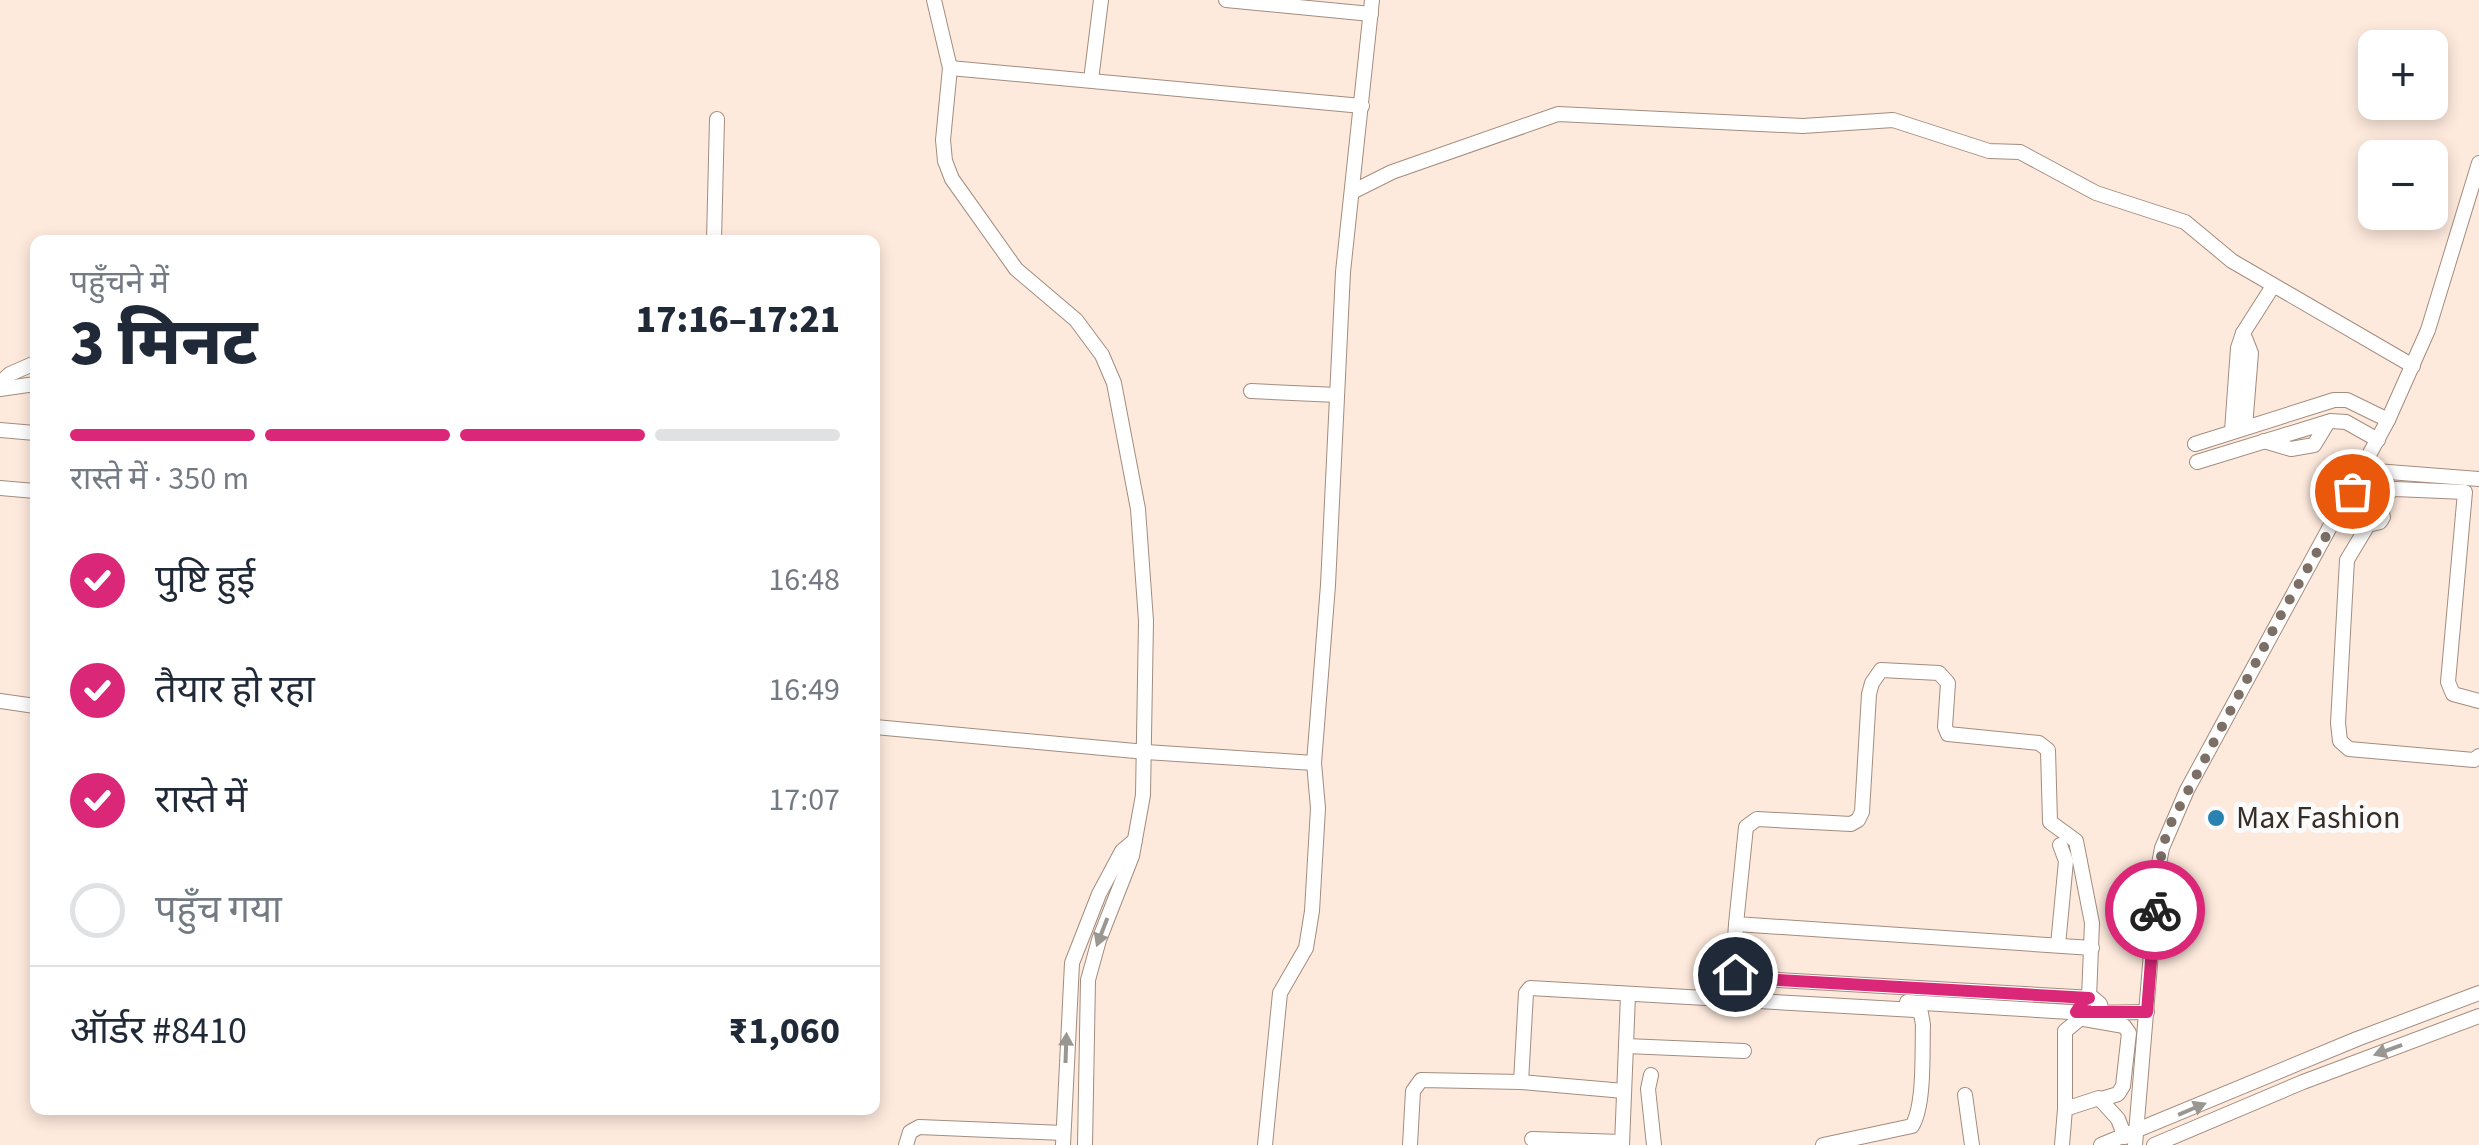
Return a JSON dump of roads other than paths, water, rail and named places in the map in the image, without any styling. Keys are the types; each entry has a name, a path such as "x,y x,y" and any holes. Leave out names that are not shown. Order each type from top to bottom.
{"street":[{"path":"934,0 950,68 943,140 952,179 1016,269 1076,320 1102,355 1114,383 1138,509 1146,621 1146,752 1129,864 1088,980 1086,1145"},
{"path":"1091,80 1101,0"},
{"path":"1226,0 1372,7 1343,272 1314,763 1318,808 1310,931 1306,948 1280,994 1265,1145"},
{"path":"950,68 1362,106"},
{"path":"1352,192 1392,172 1558,114 1803,126 1893,120 1989,151 2020,152 2096,192 2185,222 2232,261 2413,366"},
{"path":"714,235 717,119"},
{"path":"2132,1138 2158,869 2170,825 2388,420 2428,330 2479,162"},
{"path":"2245,427 2238,348 2273,286"},
{"path":"0,386 10,374 30,365"},
{"path":"0,386 30,384"},
{"path":"1251,391 1337,396"},
{"path":"2196,444 2342,399 2388,420"},
{"path":"2334,421 2342,399"},
{"path":"2197,462 2334,421 2378,440"},
{"path":"2245,427 2264,440"},
{"path":"0,430 30,433"},
{"path":"2363,470 2479,479"},
{"path":"0,488 30,491"},
{"path":"2379,505 2395,489 2472,493 2448,682 2453,694 2479,701"},
{"path":"2342,510 2368,525 2383,517 2379,505 2352,491"},
{"path":"2368,525 2347,560 2340,741 2349,749 2474,760 2479,756"},
{"path":"2062,1145 2065,1031 2087,1011 2092,924 2076,841 2050,822 2048,750 2039,743 1948,734 1948,684 1944,676 1935,671 1884,670 1872,682 1862,812 1858,820 1851,824 1764,819 1748,824 1733,969 1744,978 2087,1011 2124,1026 2129,1034 2121,1092 2064,1109"},
{"path":"0,702 30,705"},
{"path":"880,727 1314,763"},
{"path":"906,1145 910,1132 920,1127 1063,1139 1072,963 1098,894 1122,851 1135,840"},
{"path":"2058,945 2066,854 2060,846"},
{"path":"1736,924 2092,948"},
{"path":"1521,1082 1528,990 1921,1013 1919,1097 1917,1119 1912,1126 1823,1145"},
{"path":"2102,1145 2132,1138 2357,1039 2479,993"},
{"path":"1532,1138 1622,1143 1628,994"},
{"path":"1896,1002 2147,1012"},
{"path":"2154,1145 2304,1082 2479,1016"},
{"path":"1626,1046 1744,1051"},
{"path":"1651,1075 1648,1100 1654,1145"},
{"path":"1410,1145 1414,1091 1422,1080 1521,1082 1624,1091"},
{"path":"1965,1095 1972,1145"},
{"path":"2102,1099 2132,1138"}],"place":[{"name":"Max Fashion","path":"2216,818"}]}
